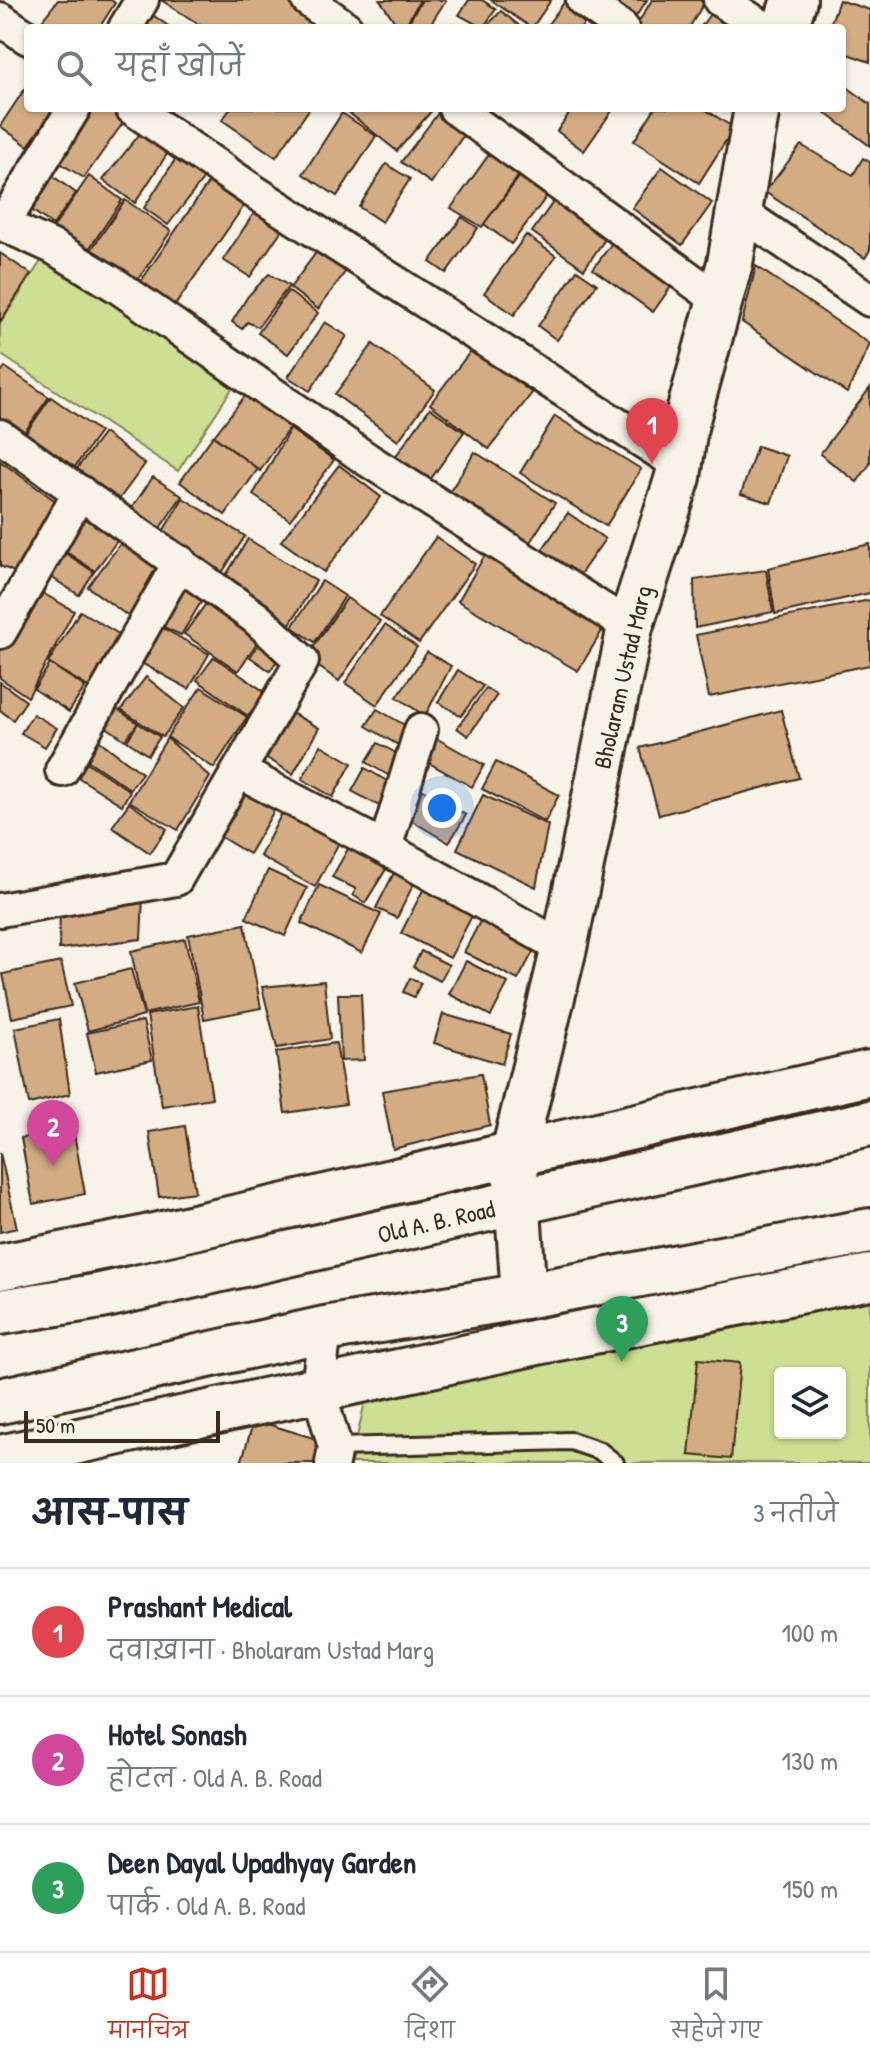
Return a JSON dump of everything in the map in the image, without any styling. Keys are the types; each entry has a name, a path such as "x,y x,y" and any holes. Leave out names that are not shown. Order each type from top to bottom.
{"street":[{"path":"127,24 142,0"},
{"path":"308,0 341,24"},
{"path":"583,0 616,24"},
{"path":"720,0 758,24"},
{"path":"786,24 794,0"},
{"path":"0,19 24,35"},
{"path":"71,112 1,224 53,247 117,286 368,460 630,627"},
{"path":"138,112 250,189 680,465"},
{"path":"460,112 720,301"},
{"name":"Bholaram Ustad Marg","path":"524,1296 514,1152 564,948 630,627 678,477 685,427 720,301 740,212 748,113"},
{"path":"740,212 867,290"},
{"path":"0,436 256,618 302,661 176,879 0,910"},
{"path":"0,632 80,492"},
{"path":"62,770 180,562"},
{"path":"385,848 421,730"},
{"path":"240,772 385,848 564,948"},
{"path":"0,1267 137,1240 870,1073"},
{"name":"Old A. B. Road","path":"0,1312 101,1296 870,1123"},
{"path":"0,1401 325,1329 524,1296 870,1231"},
{"path":"0,1458 542,1341 870,1277"},
{"path":"325,1329 318,1388 334,1455"}],"lane":[{"path":"334,1455 571,1441 600,1451 615,1463"}],"green space":[{"path":"43,258 235,384 178,471 0,354 0,324"},
{"path":"870,1281 870,1463 351,1463 376,1351"}],"building":[{"path":"58,0 111,0 115,3 102,24 39,24"},
{"path":"161,0 302,0 321,13 314,24 199,24"},
{"path":"380,0 420,0 406,24 396,24"},
{"path":"422,0 446,0 431,24 407,24"},
{"path":"469,0 482,0 496,9 486,24 476,24 459,15"},
{"path":"491,0 551,0 535,24 526,24"},
{"path":"566,0 579,0 593,11 584,24 548,24"},
{"path":"601,0 647,0 632,22"},
{"path":"652,0 700,0 704,3 691,24 637,24"},
{"path":"839,0 870,10 870,62 846,53 846,24 830,24"},
{"path":"713,10 734,24 703,24"},
{"path":"501,11 517,24 489,24"},
{"path":"150,13 165,24 142,24"},
{"path":"846,86 870,104 870,146 824,112 846,112"},
{"path":"24,90 24,112 52,112 28,146 0,126"},
{"path":"81,112 114,112 125,120 84,178 52,158"},
{"path":"228,112 307,112 276,157 222,120"},
{"path":"348,112 431,112 397,151"},
{"path":"439,112 448,112 469,127 431,183 401,162"},
{"path":"570,112 611,112 584,151 557,131"},
{"path":"652,112 709,112 734,128 699,183 634,141"},
{"path":"342,113 376,136 337,196 303,174"},
{"path":"147,125 173,145 135,203 103,180"},
{"path":"801,145 853,175 863,158 870,162 870,250 865,258 765,192"},
{"path":"495,146 524,168 482,227 451,208"},
{"path":"182,149 211,169 168,225 144,208"},
{"path":"386,164 410,179 382,222 359,207"},
{"path":"662,167 712,203 682,245 632,208"},
{"path":"526,168 553,188 511,244 484,224"},
{"path":"43,169 76,193 53,225 20,202"},
{"path":"215,173 250,197 169,314 135,290"},
{"path":"89,176 122,200 83,258 49,234"},
{"path":"556,198 608,235 584,269 532,232"},
{"path":"125,200 171,231 133,287 87,256"},
{"path":"260,204 287,222 250,277 223,260"},
{"path":"462,217 478,228 446,273 430,262"},
{"path":"526,235 556,256 514,315 484,293"},
{"path":"618,235 677,278 653,312 593,269"},
{"path":"323,243 351,264 318,309 290,288"},
{"path":"0,253 31,274 0,322"},
{"path":"756,266 870,344 847,393 742,322"},
{"path":"577,270 597,284 557,340 538,326"},
{"path":"269,274 289,286 258,327 247,322 242,329 232,322 248,296"},
{"path":"288,291 318,313 288,354 258,333"},
{"path":"325,322 347,336 310,391 288,377"},
{"path":"373,344 435,390 398,441 335,394"},
{"path":"473,348 532,393 489,449 430,404"},
{"path":"5,367 49,397 19,440 0,428 0,373"},
{"path":"251,388 295,419 260,471 214,436"},
{"path":"870,388 870,464 857,482 820,454"},
{"path":"51,397 100,432 69,475 21,440"},
{"path":"430,408 464,432 425,487 391,463"},
{"path":"555,416 641,469 606,526 520,473"},
{"path":"290,429 334,460 290,520 253,495"},
{"path":"104,433 145,464 114,506 72,475"},
{"path":"213,436 258,469 225,515 180,482"},
{"path":"757,446 787,456 771,503 741,494"},
{"path":"475,452 555,503 529,544 449,493"},
{"path":"0,461 57,502 17,573 0,566"},
{"path":"339,465 381,497 324,572 281,541"},
{"path":"153,477 182,496 156,534 127,515"},
{"path":"183,498 245,536 220,576 159,538"},
{"path":"83,513 119,538 95,571 54,544"},
{"path":"568,513 605,539 574,583 537,557"},
{"path":"436,537 475,564 419,643 380,616"},
{"path":"124,539 159,565 132,619 88,587"},
{"path":"248,539 316,581 290,624 222,582"},
{"path":"870,544 870,593 775,614 768,568"},
{"path":"56,547 94,572 79,595 40,570"},
{"path":"488,550 608,621 578,671 458,601"},
{"path":"766,570 773,612 695,628 694,580"},
{"path":"181,580 203,599 181,635 148,620"},
{"path":"322,581 345,596 315,642 292,627"},
{"path":"30,586 74,611 28,697 0,678 0,639"},
{"path":"347,598 380,621 339,681 306,658"},
{"path":"870,600 870,665 709,697 696,635"},
{"path":"208,601 260,638 238,671 184,634"},
{"path":"80,611 124,637 92,689 48,663"},
{"path":"154,623 209,654 189,689 134,659"},
{"path":"385,625 417,647 377,705 345,683"},
{"path":"262,639 282,653 270,671 250,657"},
{"path":"427,652 451,666 425,716 397,697"},
{"path":"214,657 265,692 248,716 197,680"},
{"path":"50,664 85,687 69,712 34,689"},
{"path":"458,670 483,686 461,716 438,702"},
{"path":"146,677 184,708 163,737 121,710"},
{"path":"0,682 26,701 13,720 0,710"},
{"path":"201,687 247,717 214,768 167,737"},
{"path":"486,688 497,695 468,736 457,728"},
{"path":"109,704 138,723 125,740 99,722"},
{"path":"377,709 415,731 405,749 366,726"},
{"path":"286,710 319,728 293,774 260,754"},
{"path":"781,710 799,778 659,815 640,748"},
{"path":"33,714 57,728 45,747 21,733"},
{"path":"138,723 160,737 148,755 127,741"},
{"path":"434,737 484,765 472,787 422,759"},
{"path":"167,738 210,777 178,830 129,801"},
{"path":"97,739 142,773 130,789 84,758"},
{"path":"378,743 403,757 391,777 366,762"},
{"path":"321,745 352,763 333,797 302,779"},
{"path":"77,756 130,791 122,805 68,771"},
{"path":"496,762 559,795 545,822 482,789"},
{"path":"365,768 392,784 379,806 352,791"},
{"path":"238,785 276,807 249,854 211,831"},
{"path":"418,787 466,815 449,843 402,815"},
{"path":"483,795 548,825 536,887 457,849"},
{"path":"129,803 167,829 150,853 112,827"},
{"path":"284,809 341,839 315,887 260,856"},
{"path":"353,840 391,861 365,903 353,895 356,889 332,877"},
{"path":"398,865 418,875 397,918 376,908"},
{"path":"268,870 307,888 285,936 246,918"},
{"path":"319,885 381,914 362,953 301,923"},
{"path":"424,888 473,914 450,958 401,933"},
{"path":"143,896 141,939 59,949 60,906"},
{"path":"485,912 539,941 518,980 464,952"},
{"path":"245,924 261,1008 204,1019 188,935"},
{"path":"185,939 199,1002 144,1014 131,951"},
{"path":"421,951 449,965 440,981 413,967"},
{"path":"466,961 508,983 491,1016 449,994"},
{"path":"61,962 71,1006 12,1018 3,974"},
{"path":"131,969 144,1016 88,1031 75,983"},
{"path":"410,978 421,983 414,997 403,992"},
{"path":"324,981 330,1039 277,1048 262,987"},
{"path":"338,994 361,994 364,1060 341,1061"},
{"path":"198,1006 212,1098 162,1106 147,1015"},
{"path":"443,1014 511,1034 502,1064 434,1043"},
{"path":"59,1019 70,1094 29,1104 15,1028"},
{"path":"143,1021 152,1060 96,1072 87,1033"},
{"path":"336,1043 346,1104 285,1113 276,1052"},
{"path":"481,1074 490,1125 393,1149 382,1091"},
{"path":"185,1126 195,1192 159,1197 149,1132"},
{"path":"73,1128 85,1194 33,1204 21,1138"},
{"path":"0,1153 17,1228 0,1232"},
{"path":"698,1359 740,1363 731,1459 689,1455"},
{"path":"254,1420 330,1443 324,1463 241,1463"}],"place":[{"name":"Prashant Medical","path":"652,464"},
{"name":"Hotel Sonash","path":"53,1166"},
{"name":"Deen Dayal Upadhyay Garden","path":"622,1362"}]}
